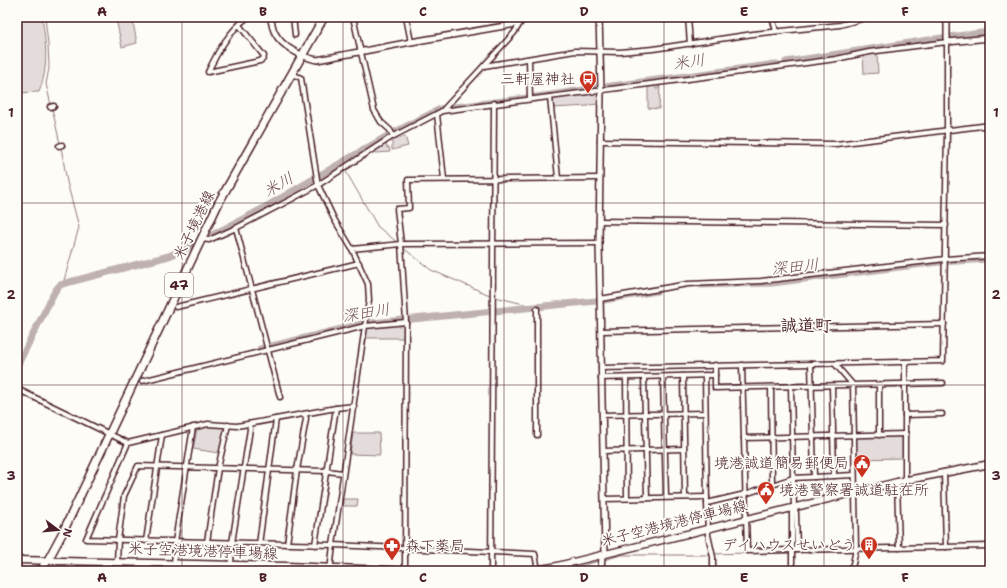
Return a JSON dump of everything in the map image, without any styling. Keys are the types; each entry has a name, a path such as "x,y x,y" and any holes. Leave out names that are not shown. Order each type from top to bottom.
{"main road":[{"name":"米子境港線","path":"40,571 48,560 63,532 219,202 324,17"},
{"name":"米子空港境港停車場線","path":"528,571 538,570 896,482 990,464"},
{"name":"米子空港境港停車場線","path":"17,560 231,565 331,570 411,571"},
{"name":"米子境港線","path":"44,571 48,560"}],"street":[{"path":"239,25 264,56 263,59 260,61 208,72 225,40 239,25 248,17"},
{"path":"270,17 275,33 283,43 303,56 317,60 521,22 528,17"},
{"path":"293,17 295,35"},
{"path":"353,17 374,110 381,122 390,130 393,136"},
{"path":"406,17 411,42"},
{"path":"599,17 601,90 599,243 604,499 603,554 601,571"},
{"path":"688,17 690,44"},
{"path":"772,17 776,31"},
{"path":"484,66 575,51 600,53 647,50 776,31 840,25 870,17"},
{"path":"601,368 943,361 946,225 947,17"},
{"path":"201,239 209,240 236,228 318,185 393,136 442,111 518,28 521,22"},
{"path":"442,111 947,42 990,38"},
{"path":"529,59 530,99"},
{"path":"292,74 301,78 318,185 334,218 352,249 368,284 369,300 333,546 331,570"},
{"path":"550,97 558,178"},
{"path":"491,571 494,103"},
{"path":"437,114 444,179"},
{"path":"600,141 836,144 990,126"},
{"path":"405,571 406,322 401,244 397,209 409,208 408,180 600,178"},
{"path":"599,221 946,225"},
{"path":"236,228 280,397"},
{"path":"352,249 401,244 599,243"},
{"path":"600,298 688,284 761,281 945,259 990,256"},
{"path":"176,307 359,263"},
{"path":"537,435 538,309"},
{"path":"142,381 365,326 406,322"},
{"path":"601,331 944,324"},
{"path":"905,362 905,480"},
{"path":"811,364 814,477"},
{"path":"835,364 853,385 856,550 853,564 849,571"},
{"path":"715,365 715,388 943,383"},
{"path":"742,366 747,551 856,550 990,546"},
{"path":"705,375 708,528 713,557 713,571"},
{"path":"683,376 685,497"},
{"path":"601,378 715,376"},
{"path":"644,377 647,498"},
{"path":"663,377 666,497"},
{"path":"626,378 627,498"},
{"path":"879,385 879,435"},
{"path":"832,386 834,476"},
{"path":"771,387 772,485"},
{"path":"791,387 794,507 796,513 792,571"},
{"path":"17,389 128,444 208,424 249,424 354,406"},
{"path":"316,545 336,408"},
{"path":"602,415 705,413"},
{"path":"287,544 297,470 306,419 305,414"},
{"path":"905,414 942,414"},
{"path":"259,544 276,419"},
{"path":"231,565 232,543 250,429 249,424"},
{"path":"207,542 218,468 228,425"},
{"path":"174,571 173,564 175,542 193,428"},
{"path":"744,438 906,434"},
{"path":"146,541 162,436"},
{"path":"128,444 86,539 287,544 535,554 538,570"},
{"path":"603,451 684,449"},
{"path":"117,562 118,540 124,496 138,466 327,471 344,473"},
{"path":"944,472 946,547"},
{"path":"707,503 745,494 793,478 854,475"},
{"path":"896,482 899,548"},
{"path":"604,499 707,497"},
{"path":"17,570 22,571"}],"shaded area":[{"path":"17,17 42,17 46,55 44,74 39,92 17,93"},
{"path":"132,17 137,43 122,47 116,19"},
{"path":"877,53 878,73 864,74 863,55"},
{"path":"660,83 659,109 648,108 648,86 655,84 656,89 658,89"},
{"path":"586,93 597,93 598,104 589,106 552,108 551,99"},
{"path":"405,136 408,146 392,150 392,141"},
{"path":"386,143 390,152 376,153 375,150"},
{"path":"404,324 404,338 366,338 367,327"},
{"path":"264,348 265,349 145,379 145,378"},
{"path":"208,426 222,427 225,429 219,453 193,449 197,429"},
{"path":"353,433 379,433 380,455 350,454"},
{"path":"904,434 904,458 855,459 855,437"},
{"path":"343,499 358,499 357,506 343,506"},
{"path":"266,568 319,571 264,570"}],"waterway":[{"path":"45,17 49,68 46,84 51,105"},
{"name":"米川","path":"949,37 990,32"},
{"name":"米川","path":"786,62 942,38"},
{"name":"米川","path":"604,87 776,64"},
{"name":"米川","path":"17,366 55,291 60,285 169,256 189,247 262,209 389,135 440,109 596,88"},
{"path":"52,108 60,144"},
{"path":"61,147 67,182 79,227 63,284"},
{"path":"345,170 378,227 397,242"},
{"path":"402,247 431,270 492,296"},
{"name":"深田川","path":"701,285 772,283 939,262 990,259"},
{"name":"深田川","path":"604,300 657,291"},
{"path":"495,297 536,307"},
{"name":"深田川","path":"260,349 362,324 596,301"},
{"path":"794,519 794,544"},
{"path":"857,551 990,548"},
{"path":"803,552 854,551"},
{"path":"713,554 780,552"},
{"path":"794,553 794,571"},
{"path":"604,560 621,555 710,555"},
{"path":"563,571 599,561"},
{"path":"17,566 22,566"},
{"path":"59,568 170,571"},
{"path":"177,571 183,571"}],"place":[{"name":"三軒屋神社","path":"588,94"},
{"name":"境港誠道簡易郵便局","path":"862,478"},
{"name":"境港警察署誠道駐在所","path":"766,505"},
{"name":"デイハウスせいどう","path":"869,560"},
{"name":"森下薬局","path":"392,561"}],"district":[{"name":"誠道町","path":"806,325"}]}
